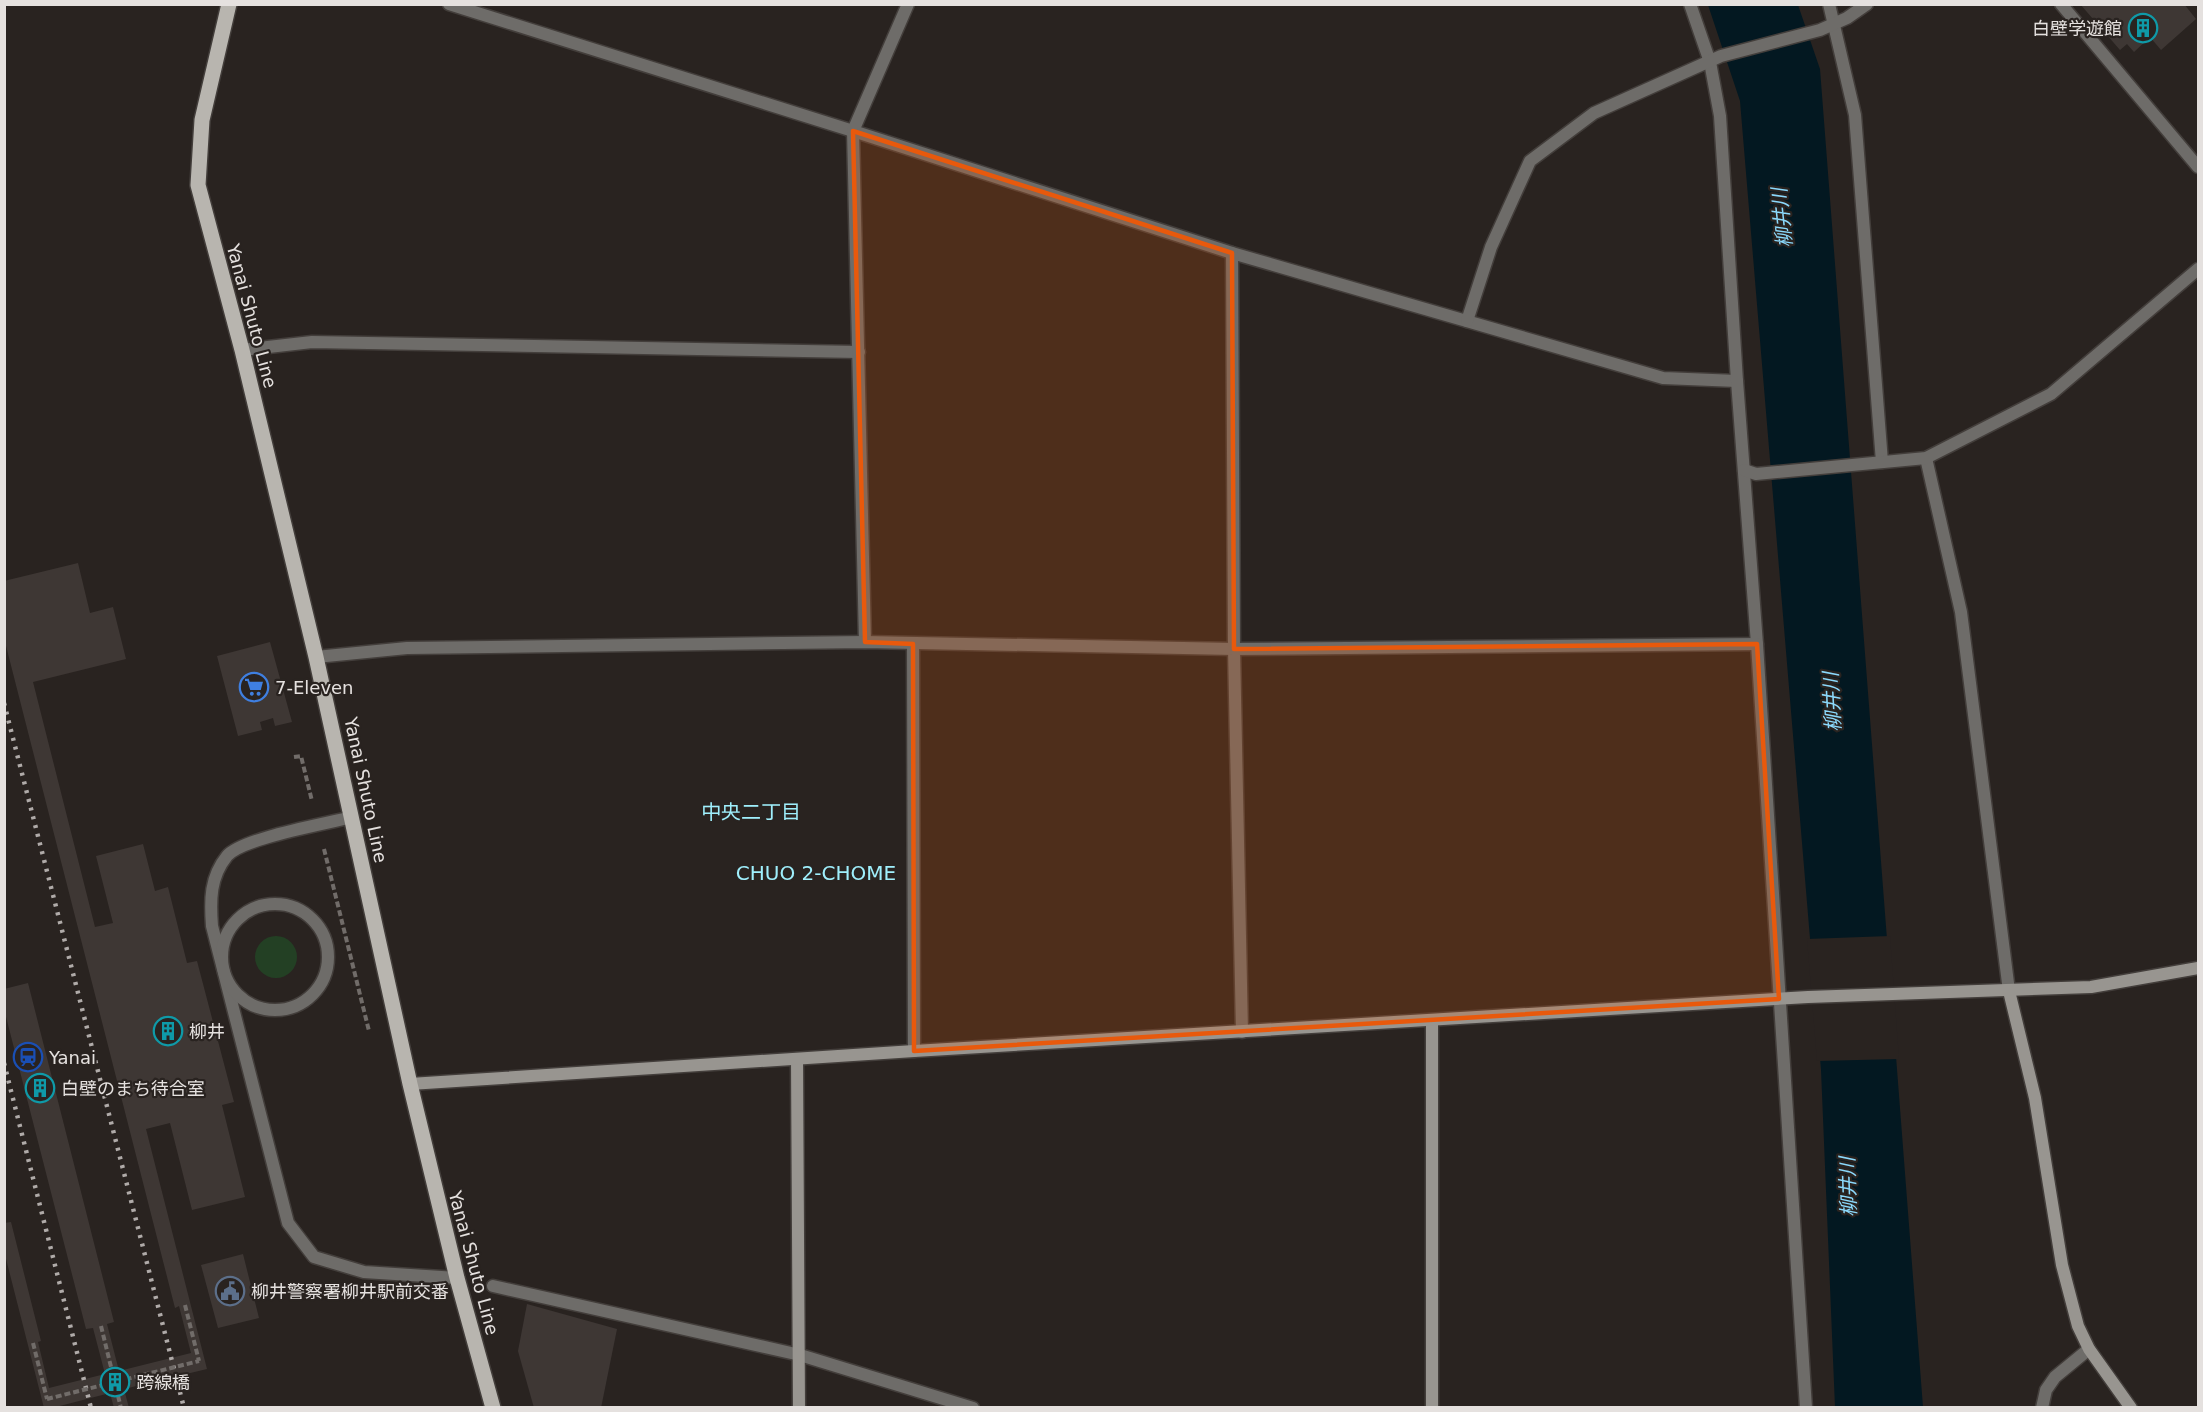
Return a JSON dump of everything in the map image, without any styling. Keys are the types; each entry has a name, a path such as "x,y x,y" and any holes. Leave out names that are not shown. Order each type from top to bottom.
{"main road":[{"name":"Yanai Shuto Line","path":"229,4 202,120 198,185 242,350 316,657 410,1084 457,1278 493,1407"}],"street":[{"path":"449,4 1232,253 1663,378 1737,381"},
{"path":"865,642 853,131 908,4"},
{"path":"1690,4 1715,59 1737,381 1750,472 1757,644 1806,1407"},
{"path":"1829,4 1855,115 1882,462"},
{"path":"1467,321 1491,247 1530,161 1594,113 1715,59 1820,30 1847,18 1867,4"},
{"path":"2061,4 2199,167"},
{"path":"1232,253 1234,649 1242,1032"},
{"path":"1750,472 1926,458 2051,394 2199,269"},
{"path":"242,350 312,342 859,352"},
{"path":"1926,458 1961,612 2008,991 2035,1098 2062,1265 2078,1326 2089,1349 2131,1407"},
{"path":"316,657 407,648 865,642 1234,649 1757,644"},
{"path":"913,644 914,1051"},
{"path":"352,818 259,839 228,854 213,881 210,902 212,926 288,1223 314,1257 364,1272 457,1278"},
{"path":"280,904 295,908 318,925 325,938 328,966 324,980 305,1002 292,1008 278,1011 250,1004 238,996 229,984 224,970 222,956 224,942 231,928 240,917 266,905 280,904"},
{"path":"410,1084 1808,997 2091,987 2199,968"},
{"path":"1432,1021 1432,1407"},
{"path":"797,1059 799,1407"},
{"path":"493,1286 800,1355 973,1407"},
{"path":"2042,1407 2046,1390 2055,1377 2089,1349"}],"path":[{"path":"294,757 301,756 370,1034"},
{"path":"33,1343 47,1399 199,1361 185,1305"},
{"path":"100,1326 121,1407"}],"highlighted area":[{"path":"853,131 1232,253 1234,649 1757,644 1779,999 914,1051 913,644 865,642"}],"green space":[{"path":"276,936 291,942 297,957 291,972 276,978 261,972 255,957 261,942"}],"water":[{"name":"柳井川","path":"1708,5 1798,5 1820,69 1923,1407 1835,1407 1821,1070 1740,101"}],"pier":[{"path":"1890,936 1899,1059 1817,1061 1807,939"}],"building":[{"name":"白壁学遊館","path":"2080,4 2184,4 2196,19 2161,50 2150,37 2134,52 2127,44 2120,50"},
{"path":"78,563 90,613 113,607 126,659 33,682 95,927 113,923 96,856 143,844 155,891 168,887 187,963 197,961 234,1102 222,1105 245,1197 192,1210 170,1123 146,1129 207,1369 124,1389 129,1408 114,1408 110,1393 44,1408 4,1251 4,1223 11,1222 41,1341 38,1342 49,1388 105,1374 93,1328 86,1329 4,1009 4,989 28,983 114,1322 107,1324 119,1371 191,1353 179,1306 175,1308 4,638 4,581"},
{"name":"7-Eleven","path":"270,642 292,722 275,726 273,718 260,722 262,730 238,736 217,656"},
{"name":"柳井警察署柳井駅前交番","path":"243,1254 259,1318 218,1328 201,1265"},
{"path":"527,1304 617,1329 601,1408 534,1408 518,1351"}],"railway":[{"path":"4,703 184,1408"},
{"path":"4,1063 91,1408"}],"place":[{"name":"白壁学遊館","path":"2143,28"},
{"name":"7-Eleven","path":"254,687"},
{"name":"柳井","path":"168,1031"},
{"name":"Yanai","path":"28,1057"},
{"name":"白壁のまち待合室","path":"40,1088"},
{"name":"柳井警察署柳井駅前交番","path":"230,1291"},
{"name":"跨線橋","path":"115,1382"}],"district":[{"name":"中央二丁目","path":"751,812"},
{"name":"CHUO 2-CHOME","path":"816,873"}]}
